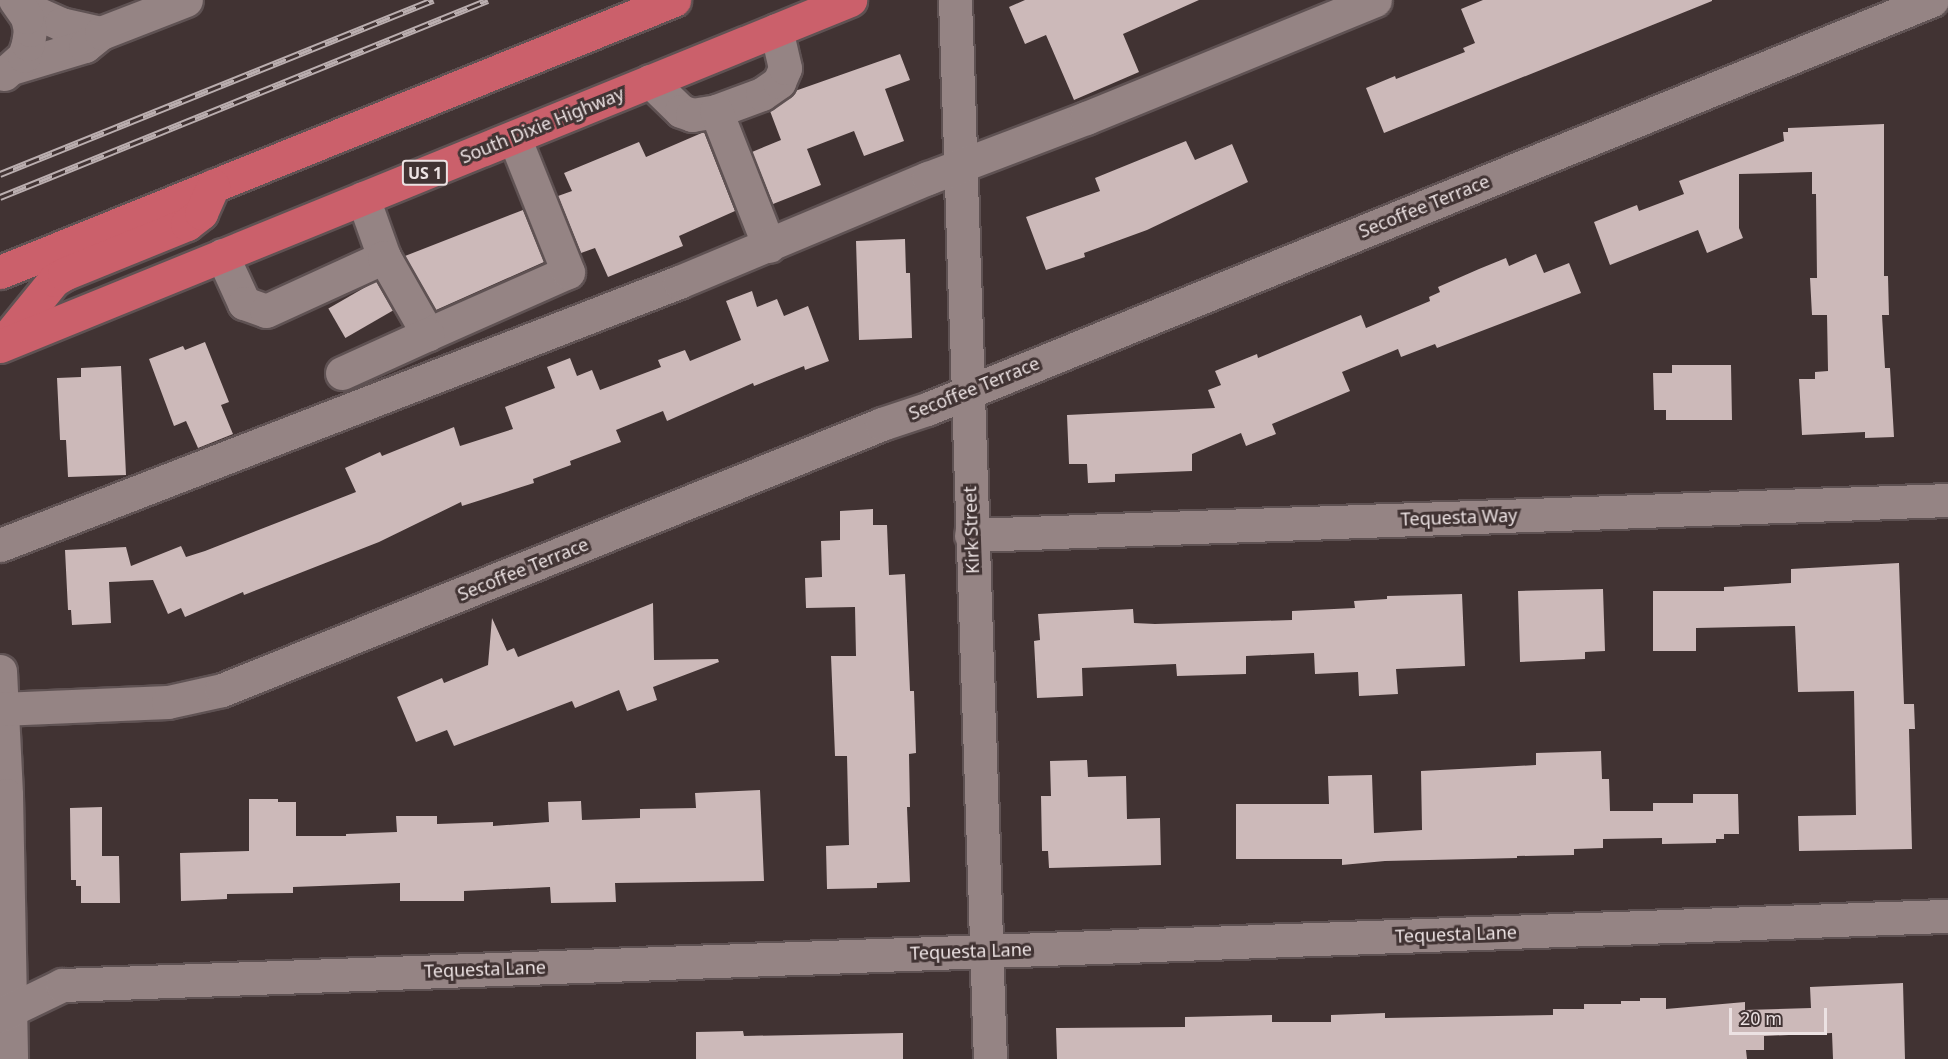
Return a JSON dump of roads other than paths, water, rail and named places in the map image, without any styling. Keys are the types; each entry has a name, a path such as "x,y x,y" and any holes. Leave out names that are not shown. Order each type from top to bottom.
{"highway":[{"path":"0,272 674,0"},
{"name":"South Dixie Highway","path":"0,346 850,0"},
{"path":"0,346 54,280 187,224 201,213 213,186"}],"street":[{"path":"5,78 85,46 101,33 186,0"},
{"name":"Kirk Street","path":"955,0 990,1059"},
{"path":"0,545 769,246 959,166 1086,118 1311,12 1375,0"},
{"name":"Secoffee Terrace","path":"1,709 158,703 222,690 967,392 1932,0"},
{"path":"18,3 61,24 101,33"},
{"path":"5,78 26,50 30,30 18,3"},
{"path":"650,81 681,111 692,115 716,111 762,94 779,82 785,68 777,30"},
{"path":"716,111 769,246"},
{"path":"342,373 568,272 514,137"},
{"path":"363,198 384,257 428,334"},
{"path":"222,255 244,303 266,311 384,257"},
{"name":"Tequesta Way","path":"971,535 1948,500"},
{"path":"0,671 6,795 5,1013 11,1059"},
{"name":"Tequesta Lane","path":"5,1013 62,985 1948,916"}],"railway":[{"path":"0,174 433,0"},
{"path":"0,197 488,0"}]}
